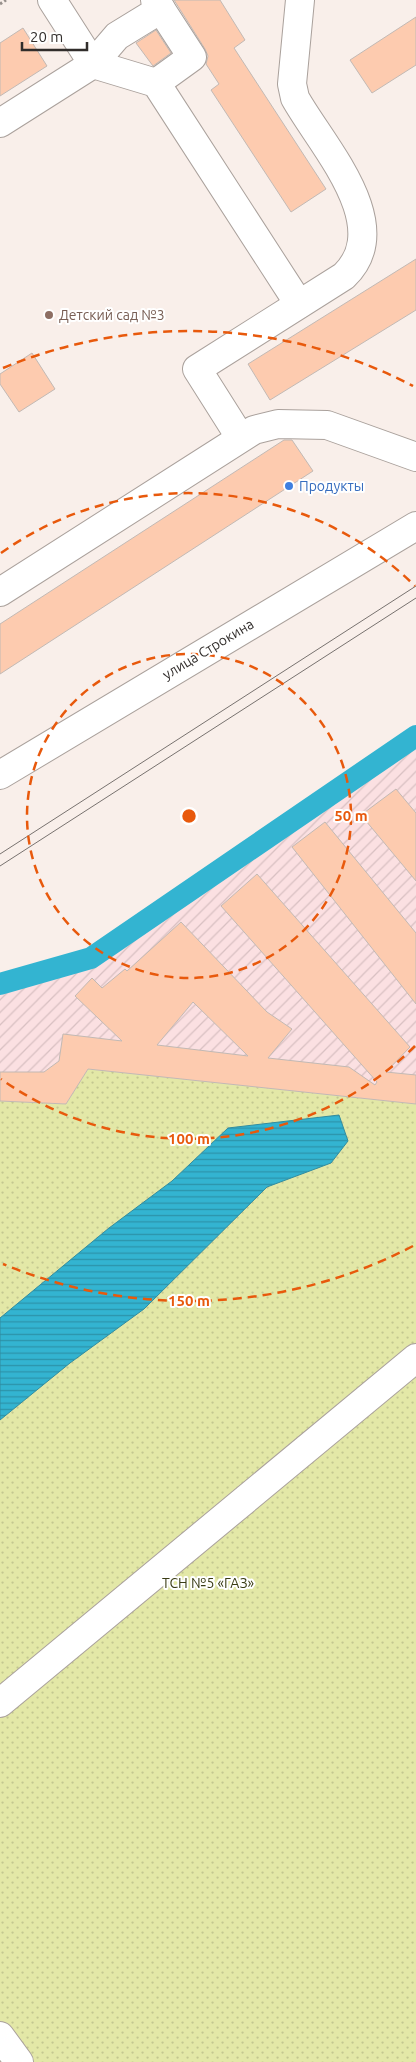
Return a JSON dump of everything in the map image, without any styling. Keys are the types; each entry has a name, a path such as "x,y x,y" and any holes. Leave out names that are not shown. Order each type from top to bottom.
{"street":[{"path":"52,0 93,64 156,83 299,304"},
{"path":"240,437 197,369 344,276 353,267 363,243 363,228 352,191 295,98 292,84 300,0"},
{"path":"0,123 93,64 117,36 158,5 192,57 156,83"},
{"path":"0,592 240,437 254,430 278,424 327,425 416,457"},
{"name":"улица Строкина","path":"0,774 416,526"},
{"path":"0,1703 416,1358"},
{"path":"0,2036 19,2062"}],"path":[{"path":"0,4 6,0"}],"shaded area":[{"path":"416,734 416,1104 363,1099 66,1104 0,1101 0,991 93,961"}],"green space":[{"name":"ТСН №5 «ГАЗ»","path":"88,1069 416,1104 416,2062 0,2062 0,1101 66,1104"}],"water":[{"path":"339,1115 348,1141 331,1163 267,1187 144,1309 70,1363 0,1420 0,1318 109,1228 172,1181 228,1128"}],"building":[{"path":"174,0 220,0 245,40 234,48 326,189 291,212 211,90 219,84 206,64 208,56"},
{"path":"416,17 416,65 372,93 350,60"},
{"path":"23,28 47,66 0,96 0,43"},
{"path":"156,30 171,53 153,66 136,43"},
{"path":"416,259 416,310 270,400 248,364"},
{"path":"32,353 55,389 19,412 0,384 0,374"},
{"path":"284,440 292,440 313,471 0,674 0,624"},
{"path":"396,789 416,813 416,881 361,815"},
{"path":"325,822 416,933 416,1004 292,847"},
{"path":"257,874 410,1047 386,1072 416,1075 416,1104 88,1069 66,1104 0,1101 0,1072 44,1072 59,1061 63,1034 122,1041 75,996 92,978 102,988 125,969 127,971 181,922 267,1012 292,1029 268,1058 349,1067 375,1085 377,1082 221,906","holes":["193,1002 248,1056 157,1045"]}],"waterway":[{"path":"0,984 91,958 416,736"}],"tram line":[{"path":"0,854 416,586"},
{"path":"0,866 416,598"}],"place":[{"name":"Детский сад №3","path":"49,315"},
{"name":"Продукты","path":"289,486"}]}
